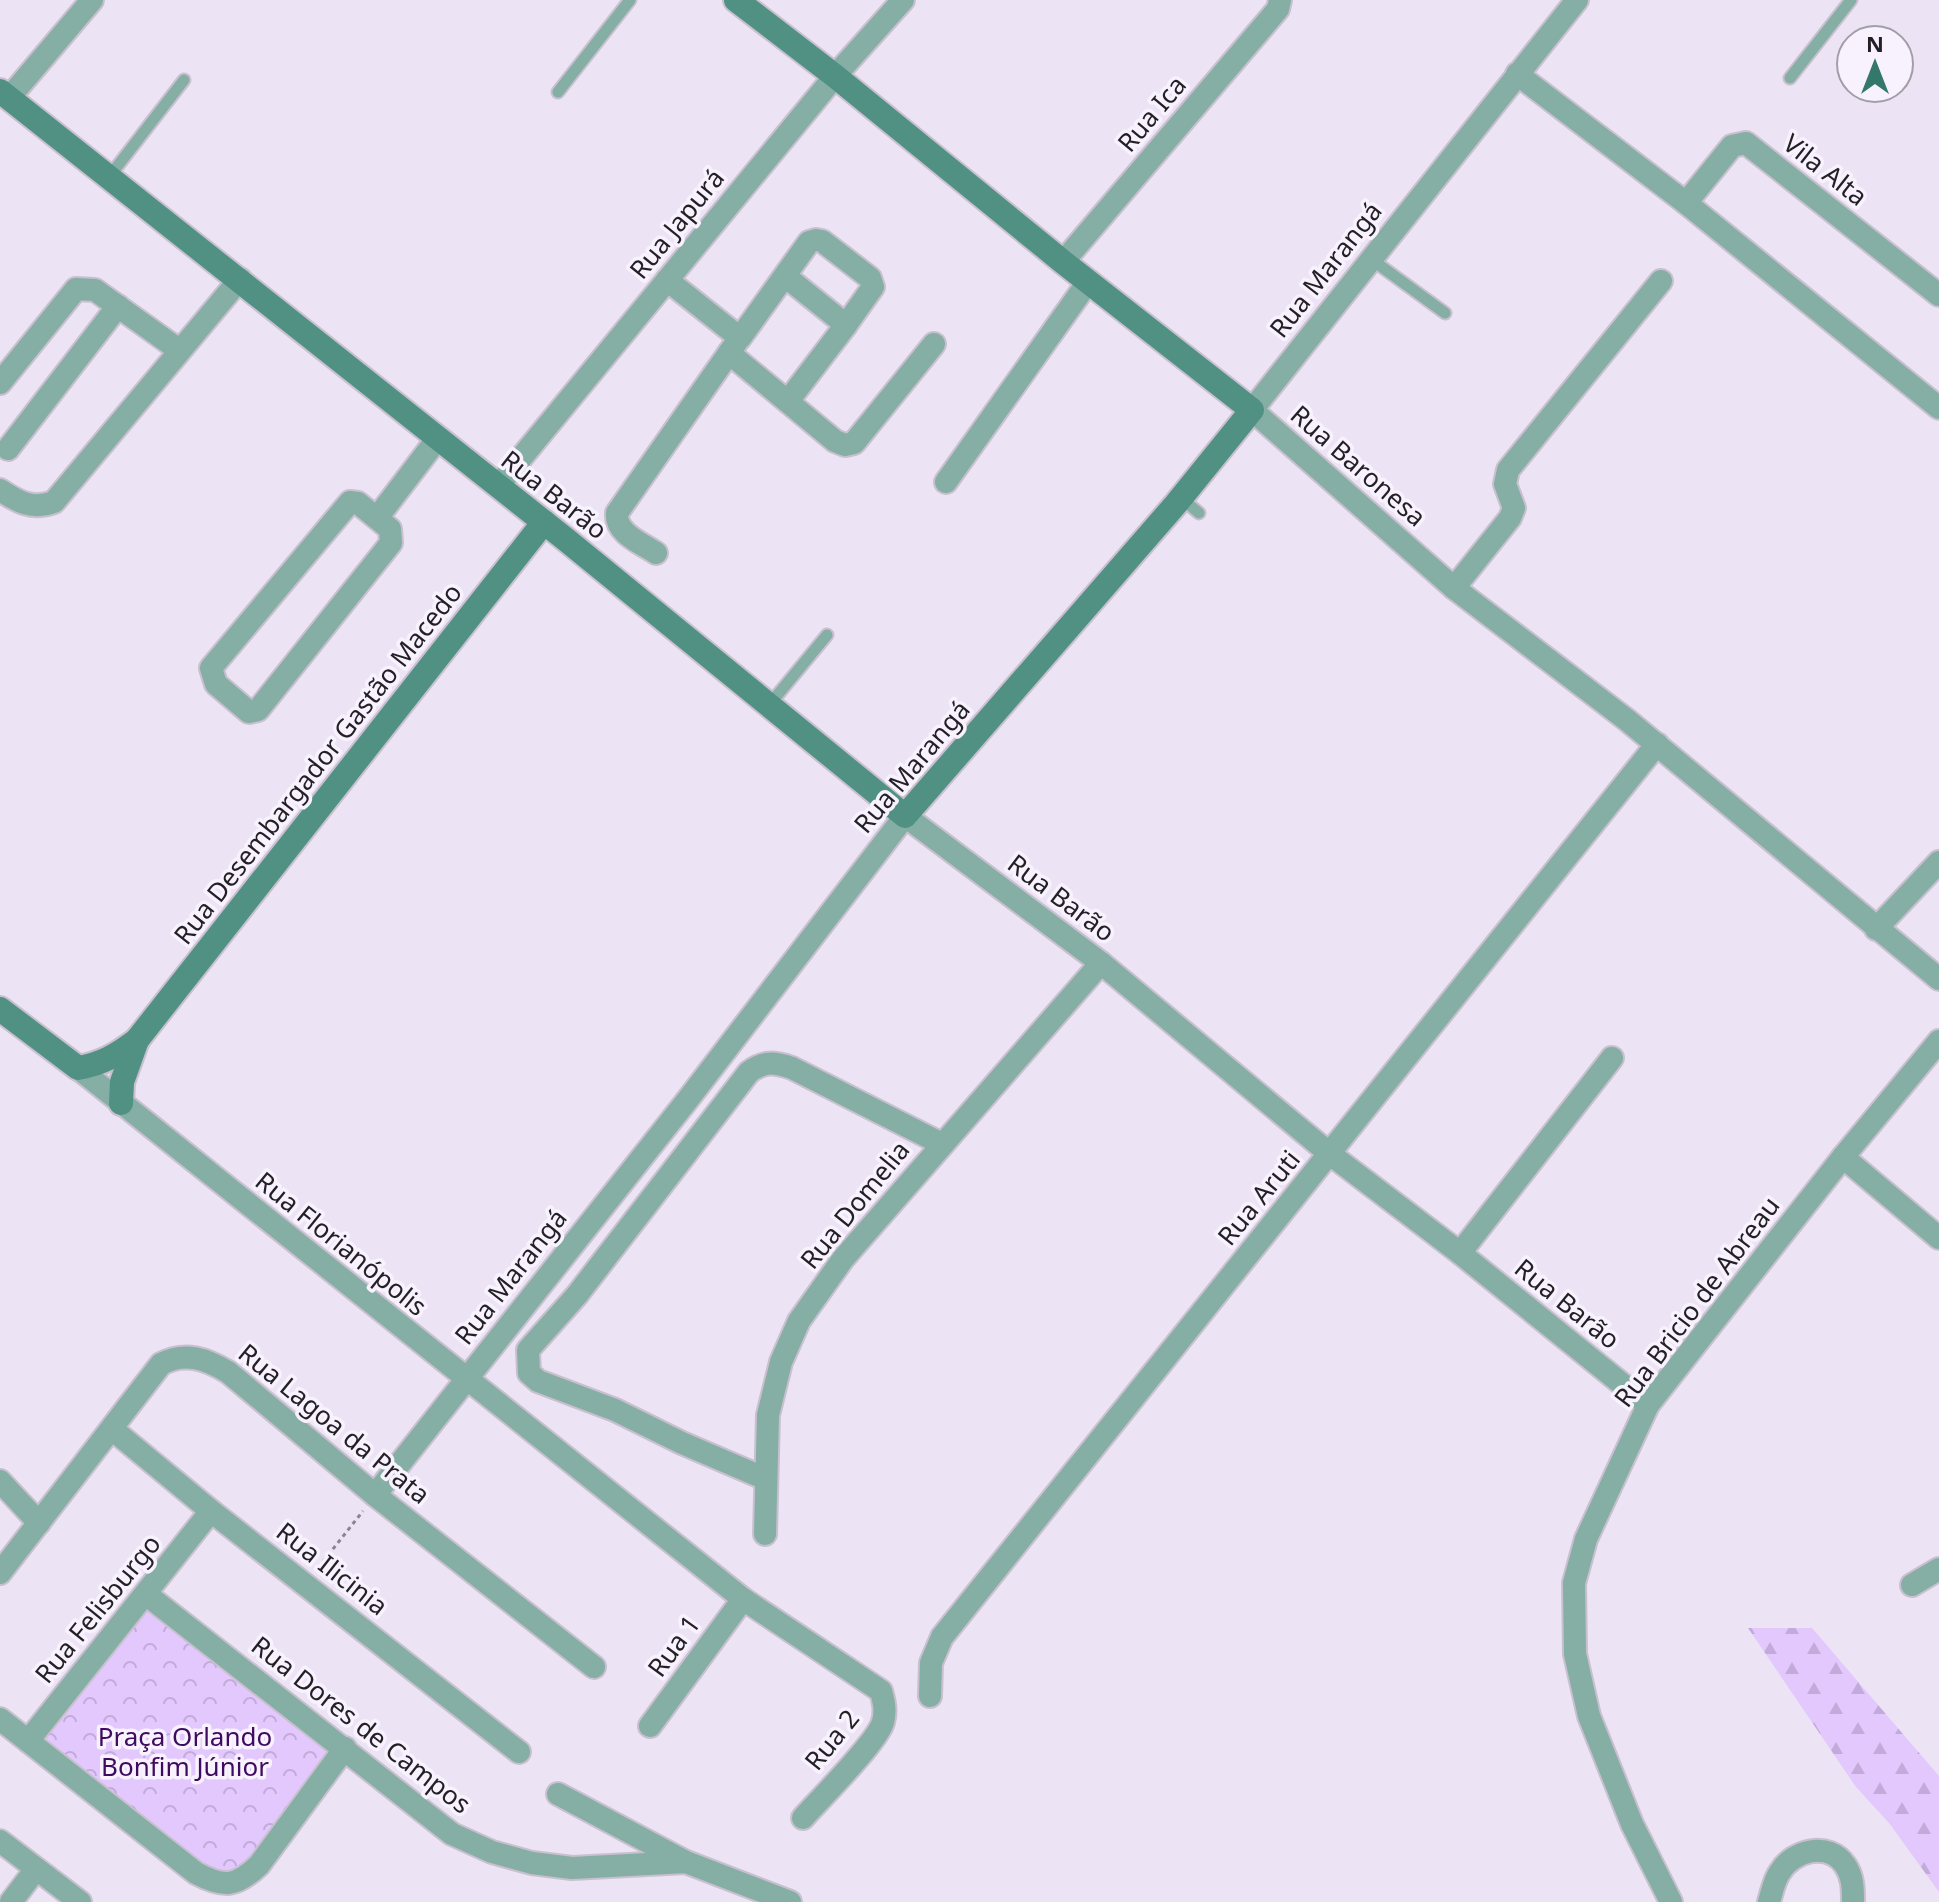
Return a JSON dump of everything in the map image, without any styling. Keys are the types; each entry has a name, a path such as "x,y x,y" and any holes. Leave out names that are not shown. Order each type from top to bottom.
{"street":[{"path":"5,95 92,0"},
{"name":"Rua Baronesa","path":"736,0 1252,410 1454,588 1657,744 1939,979"},
{"name":"Rua Japurá","path":"498,486 835,76 903,0"},
{"name":"Rua Ica","path":"1063,262 1278,9 1280,0"},
{"name":"Rua Marangá","path":"375,1495 905,816 1190,505 1252,410 1577,0"},
{"path":"1517,74 1686,203 1939,408"},
{"name":"Rua Barão","path":"5,95 544,522 905,816 1101,963 1330,1154 1460,1253 1648,1405"},
{"name":"Vila Alta","path":"1686,203 1732,146 1746,143 1939,295"},
{"path":"656,553 620,528 617,513 809,242 822,241 870,278 873,287 788,401"},
{"path":"785,276 846,325"},
{"path":"0,490 34,506 54,502 240,279"},
{"path":"667,280 788,401 840,444 854,443 934,344"},
{"path":"1454,588 1510,518 1514,508 1505,484 1508,470 1661,281"},
{"path":"946,482 1088,282"},
{"path":"0,383 76,289 95,290 179,350"},
{"path":"8,449 118,306"},
{"path":"377,518 438,438"},
{"path":"358,503 377,518 392,532 391,543 258,710 249,712 216,684 211,668 347,505 358,503"},
{"name":"Rua Desembargador Gastão Macedo","path":"78,1068 106,1061 137,1040 544,522"},
{"name":"Rua Aruti","path":"930,1696 931,1663 942,1637 1657,744"},
{"path":"1876,929 1939,862"},
{"name":"Rua Domelia","path":"765,1534 768,1415 781,1362 799,1321 843,1259 1101,963"},
{"name":"Rua Florianópolis","path":"0,1009 743,1599 881,1691"},
{"name":"Rua Desembargador Gastão Macedo","path":"121,1103 122,1082 137,1040"},
{"name":"Rua Bricio de Abreau","path":"1671,1902 1632,1824 1589,1716 1575,1654 1574,1583 1586,1539 1648,1405 1843,1157 1939,1041"},
{"path":"1460,1253 1612,1058"},
{"path":"766,1479 615,1410 538,1381 529,1373 528,1350 577,1295 749,1072 762,1063 792,1068 942,1144"},
{"path":"1843,1157 1939,1238"},
{"name":"Rua Lagoa da Prata","path":"0,1573 161,1364 174,1357 192,1357 210,1361 228,1372 375,1495 594,1667"},
{"name":"Rua Ilicinia","path":"112,1429 211,1511 519,1752"},
{"path":"0,1481 39,1523"},
{"name":"Rua Felisburgo","path":"28,1741 211,1511"},
{"path":"1912,1585 1939,1569"},
{"name":"Rua Dores de Campos","path":"147,1595 452,1834 492,1852 532,1863 572,1868 686,1862 790,1902"},
{"name":"Rua 1","path":"650,1726 743,1599"},
{"name":"Rua 2","path":"803,1818 873,1740 883,1724 885,1707 881,1691"},
{"path":"0,1719 196,1873 223,1883 245,1879 259,1865 345,1748"},
{"path":"558,1794 686,1862"},
{"path":"0,1841 80,1902"},
{"path":"1769,1902 1779,1873 1791,1859 1808,1851 1827,1852 1840,1857 1848,1868 1853,1884 1853,1902"},
{"path":"11,1902 36,1869"}],"lane":[{"path":"558,92 630,0"},
{"path":"1790,78 1851,0"},
{"path":"109,177 184,80"},
{"path":"1371,259 1445,313"},
{"path":"770,704 827,635"}],"path":[{"path":"306,1584 375,1495"}],"green space":[{"name":"Praça Orlando Bonfim Júnior","path":"141,1602 333,1755 248,1870 217,1892 28,1741"},
{"path":"1748,1628 1812,1628 1939,1776 1939,1892 1889,1823 1856,1787"}]}
